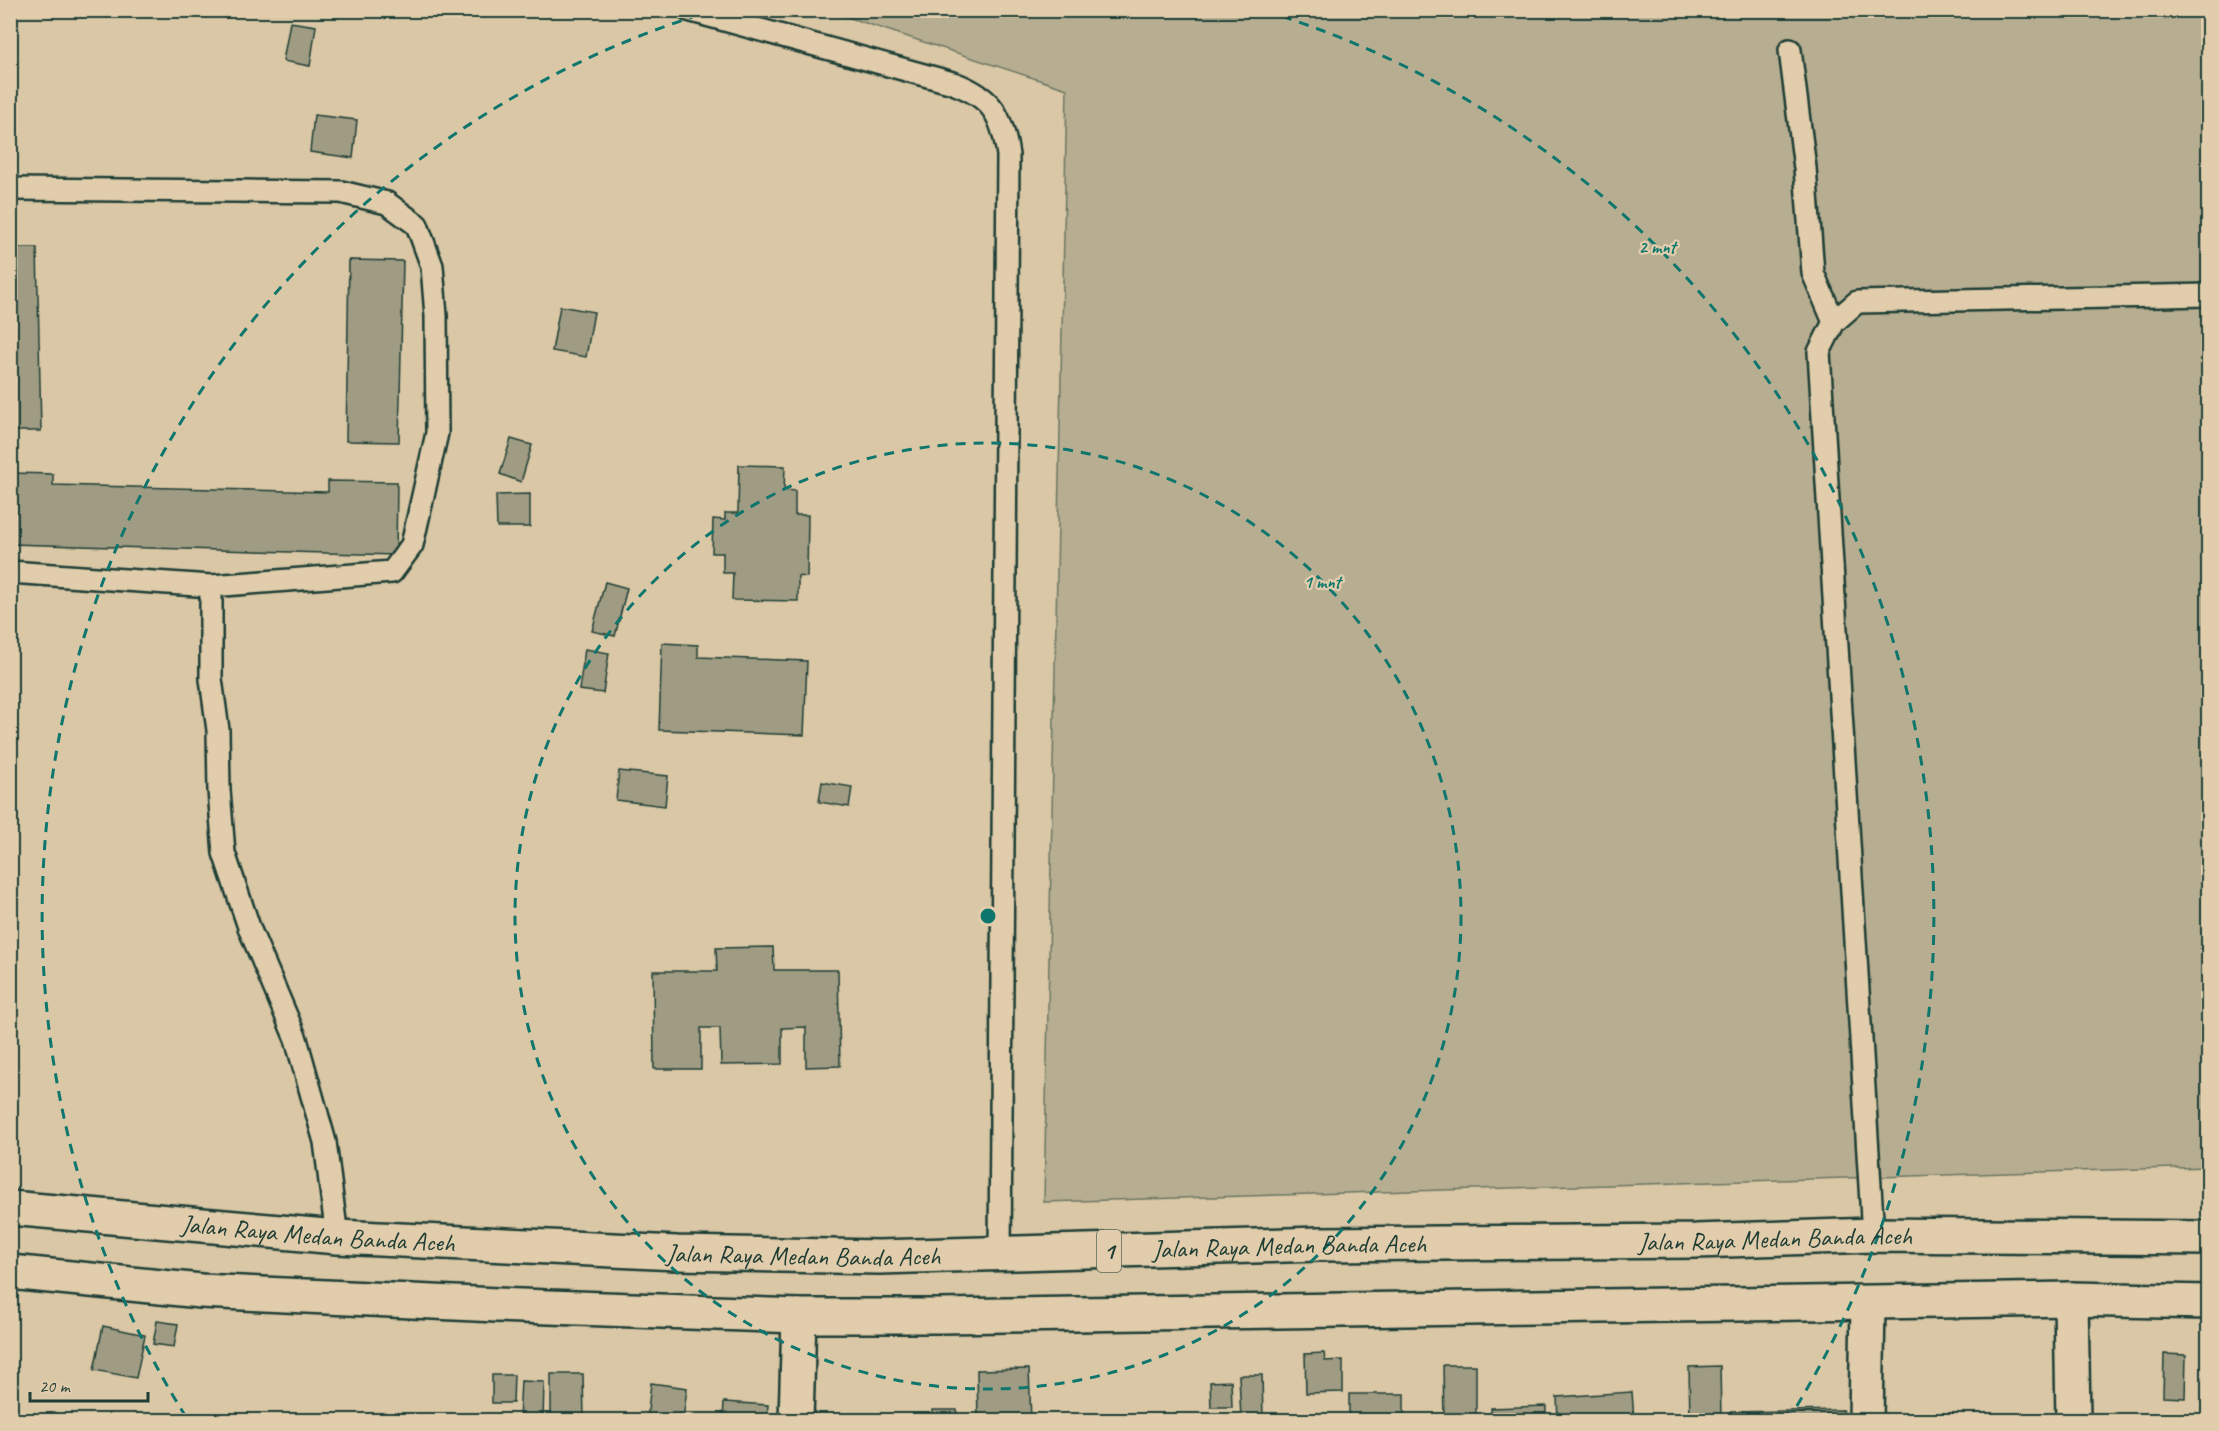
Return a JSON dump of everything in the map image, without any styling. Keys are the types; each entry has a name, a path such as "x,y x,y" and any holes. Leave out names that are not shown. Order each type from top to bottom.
{"main road":[{"name":"Jalan Raya Medan Banda Aceh","path":"10,1208 337,1238 677,1253 879,1257 1319,1244 1696,1241 1873,1234 2208,1238"},
{"path":"10,1272 201,1291 799,1316 941,1316 2071,1299 2208,1302"},
{"path":"2071,1299 2073,1420"},
{"path":"1866,1420 1868,1303"},
{"path":"796,1420 799,1316"}],"lane":[{"path":"688,10 953,83 974,91 992,107 1004,129 1008,155 1000,1255"},
{"path":"1790,50 1805,168 1813,273 1833,322"},
{"path":"10,189 341,192 387,203 417,225 432,266 436,316 437,434 412,546 392,572 211,586 10,572"},
{"path":"1873,1234 1819,352 1833,322 1857,302 2208,295"},
{"path":"211,586 211,679 218,730 219,790 224,853 250,930 296,1039 325,1142 337,1238"}],"shaded area":[{"path":"836,10 2208,11 2208,1167 1044,1202 1067,89 835,13"}],"building":[{"path":"290,22 316,26 310,66 283,61"},
{"path":"314,115 357,120 353,158 310,152"},
{"path":"10,248 37,248 41,431 10,431"},
{"path":"349,260 403,261 399,442 346,441"},
{"path":"560,306 594,312 586,357 552,351"},
{"path":"511,439 532,445 521,482 500,474"},
{"path":"739,465 785,466 784,490 795,491 795,515 808,515 807,577 798,576 798,601 732,600 733,573 723,573 723,553 712,553 713,519 725,520 725,513 738,513"},
{"path":"10,473 53,474 53,485 328,492 328,481 397,482 396,555 10,544"},
{"path":"530,494 530,527 497,527 496,495"},
{"path":"605,582 627,588 615,636 592,631"},
{"path":"662,643 698,645 698,657 807,661 804,735 659,730"},
{"path":"585,649 609,653 603,693 579,690"},
{"path":"619,771 668,776 665,806 616,800"},
{"path":"822,782 852,787 849,807 819,802"},
{"path":"773,947 774,970 838,970 840,1066 806,1067 806,1027 782,1028 782,1064 721,1065 720,1028 701,1028 701,1069 654,1069 653,971 717,971 716,948"},
{"path":"157,1321 178,1324 174,1347 153,1344"},
{"path":"103,1326 145,1335 136,1378 94,1370"},
{"path":"1324,1353 1325,1361 1343,1360 1343,1392 1306,1393 1305,1354"},
{"path":"2164,1354 2186,1355 2185,1398 2163,1397"},
{"path":"1443,1365 1476,1365 1476,1420 1444,1420"},
{"path":"1720,1366 1721,1420 1690,1420 1689,1367"},
{"path":"1029,1369 1031,1420 978,1420 977,1370"},
{"path":"551,1374 583,1374 584,1420 551,1420"},
{"path":"492,1375 514,1375 513,1403 492,1403"},
{"path":"1239,1375 1262,1375 1263,1420 1241,1420"},
{"path":"521,1381 544,1382 543,1420 519,1420"},
{"path":"1231,1381 1232,1407 1211,1407 1210,1382"},
{"path":"651,1383 687,1388 683,1420 647,1420"},
{"path":"1632,1392 1634,1420 1558,1420 1557,1397"},
{"path":"1349,1394 1404,1394 1404,1420 1349,1420"},
{"path":"724,1402 768,1405 767,1420 723,1420"},
{"path":"1546,1406 1546,1420 1491,1420 1491,1408"},
{"path":"932,1410 957,1410 957,1420 932,1420"},
{"path":"1843,1410 1843,1420 1731,1420 1731,1412"}]}
